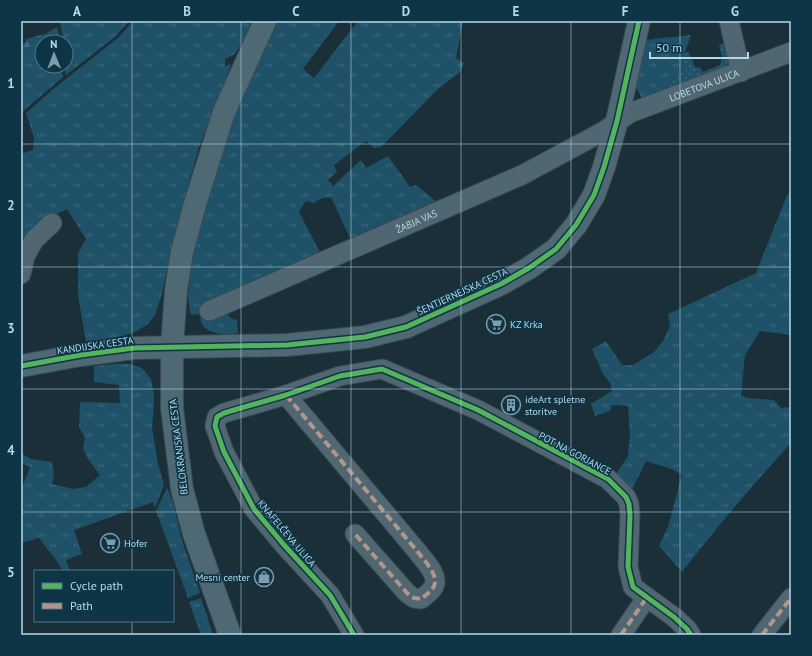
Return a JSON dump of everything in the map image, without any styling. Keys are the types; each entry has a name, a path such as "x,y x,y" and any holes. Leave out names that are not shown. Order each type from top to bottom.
{"main road":[{"name":"BELOKRANJSKA CESTA","path":"230,635 194,534 182,490 172,408 172,347 176,290 182,252 195,204 224,112 265,21"},
{"name":"ŠENTJERNEJSKA CESTA","path":"172,347 287,345 364,337 406,327 501,284 529,268 556,248 576,225 594,195 606,161 617,121 639,21"},
{"name":"KANDIJSKA CESTA","path":"21,366 81,355 134,348 172,347"}],"street":[{"path":"729,21 741,72"},
{"name":"LOBETOVA ULICA","path":"617,121 630,113 791,52"},
{"name":"ŽABJA VAS","path":"210,312 522,175 604,131 617,121"},
{"path":"21,274 25,256 34,240 52,223"},
{"name":"KNAFELČEVA ULICA","path":"354,635 330,595 298,561 254,509 224,452 215,426 217,417 224,413 286,395 340,376 382,369"},
{"name":"POT NA GORJANCE","path":"382,369 478,410 608,479 626,497 629,504 628,567 633,587 674,617 687,629 691,635"},
{"path":"286,395 434,575 435,582 433,588 421,599 414,598 407,593 355,534"},
{"path":"621,635 647,597"},
{"path":"762,635 791,598"}],"green space":[{"path":"62,21 129,21 116,36 74,69 74,34 62,34 60,23"},
{"path":"133,21 252,21 248,33 235,54 225,59 225,66 231,64 225,83 199,147 178,222 161,297 155,315 148,324 135,332 123,336 86,342 78,295 78,253 86,239 67,209 47,219 21,245 21,154 33,150 34,138 26,113 52,90 119,37"},
{"path":"272,21 339,21 303,69 314,78 358,21 463,21 456,58 464,63 460,72 438,89 381,147 374,148 366,141 334,165 337,172 328,180 333,186 361,160 366,168 388,156 410,187 416,185 439,204 353,245 331,197 322,198 314,203 306,201 299,212 323,258 201,313 193,315 190,313 188,296 193,247 232,114"},
{"path":"57,27 59,34 45,34"},
{"path":"691,35 684,55 682,73 673,79 662,93 642,99 636,87 646,40"},
{"path":"34,37 34,51 21,55 21,43 25,43 26,39"},
{"path":"732,41 736,67 662,93 673,79 682,73 684,55 688,51 695,67 700,68 703,72 720,65 722,57 719,45"},
{"path":"34,51 34,74 62,74 63,77 21,113 21,55"},
{"path":"791,190 791,335 760,331 745,355 741,395 747,398 774,400 781,408 788,407 791,409 791,444 734,507 682,572 659,546 668,527 682,475 672,469 646,461 630,494 612,480 628,456 630,435 628,406 612,405 610,411 595,416 591,404 612,391 610,383 603,374 592,349 606,341 622,365 633,365 654,352 663,341 670,326 668,314 756,273 786,198"},
{"path":"223,306 230,317 237,320 238,333 216,333 207,330 204,327 200,318"},
{"path":"130,364 142,368 151,379 154,394 152,428 158,464 164,485 155,508 153,502 74,530 82,554 66,560 70,570 62,570 39,538 21,543 21,490 30,467 21,463 21,453 31,459 52,462 54,475 52,484 73,489 86,487 100,475 88,459 83,448 85,438 79,427 80,402 120,403 119,385 94,382 94,366"},
{"path":"167,488 172,499 182,540 200,593 188,598 156,511"},
{"path":"201,598 213,635 201,635 189,602"}],"marked path":[{"path":"286,395 431,569 435,579 433,588 421,599 414,598 407,593 355,534"},
{"path":"621,635 647,597"},
{"path":"762,635 791,598"}],"cycle path":[{"path":"21,366 81,355 134,348 287,345 365,337 406,327 501,284 529,268 556,249 576,225 594,195 604,167 617,121 639,21"},
{"path":"354,635 330,595 284,545 254,509 224,452 215,426 217,417 224,413 286,395 340,376 382,369 478,410 608,479 626,497 629,504 628,567 633,587 674,617 687,629 691,635"}],"place":[{"name":"KZ Krka","path":"496,324"},
{"name":"ideArt spletne storitve","path":"511,405"},
{"name":"Hofer","path":"110,543"},
{"name":"Mesni center","path":"264,577"}]}
